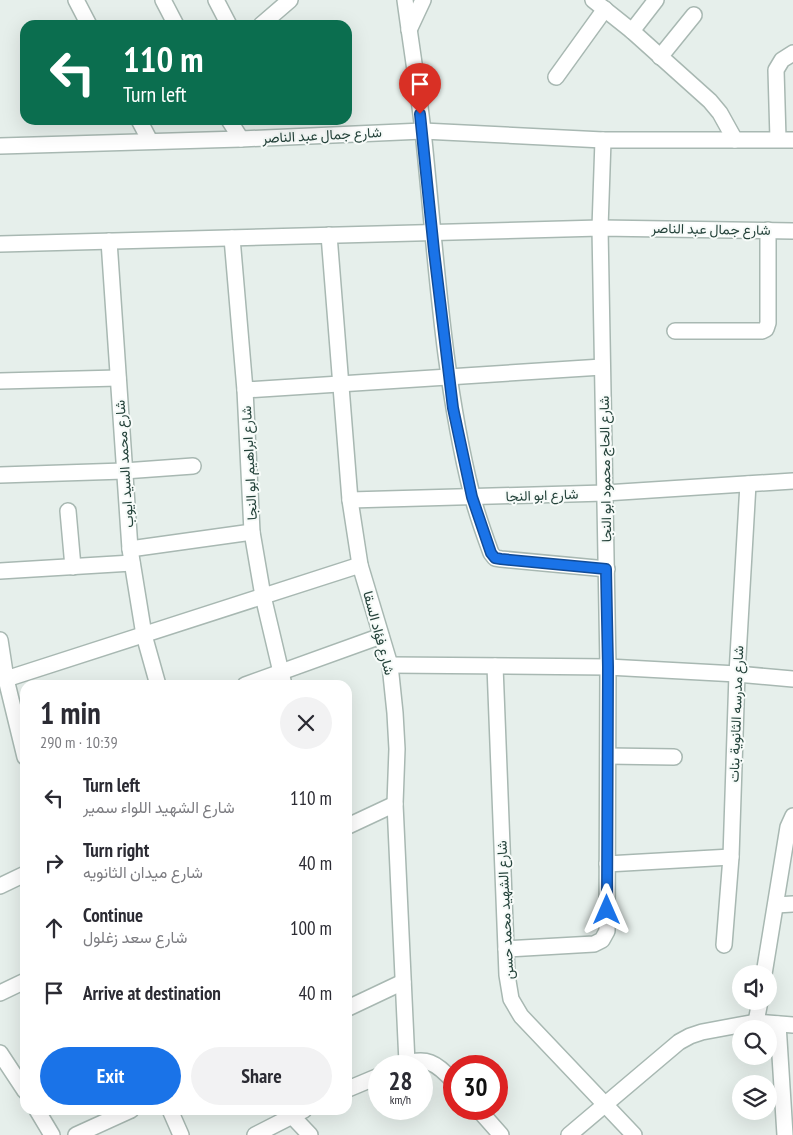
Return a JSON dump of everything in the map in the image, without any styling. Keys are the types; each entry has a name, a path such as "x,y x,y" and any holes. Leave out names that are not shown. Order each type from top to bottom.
{"street":[{"path":"78,0 87,20"},
{"path":"163,0 173,20"},
{"path":"216,0 226,20"},
{"path":"267,20 290,0"},
{"path":"405,0 423,131 448,377 472,497 491,553 495,558 501,559 606,569"},
{"path":"409,30 423,0"},
{"path":"632,31 656,0"},
{"path":"556,77 599,3 710,101 720,113 735,140"},
{"path":"660,57 694,16"},
{"path":"786,139 776,70 782,60 793,54"},
{"path":"142,125 150,141"},
{"path":"232,125 241,139"},
{"name":"شارع جمال عبد الناصر","path":"0,146 241,139 423,131 603,140 786,139"},
{"name":"شارع الحاج محمود ابو النجا","path":"506,949 594,944 602,940 607,931 608,667 600,228 603,140"},
{"name":"شارع جمال عبد الناصر","path":"0,244 600,228 793,230"},
{"path":"675,331 762,331 766,329 768,323 768,230"},
{"name":"شارع فؤاد السقا","path":"330,235 350,500 360,565 390,665 398,749 395,804 404,982 404,1055"},
{"name":"شارع ابراهيم ابو النجا","path":"232,238 245,390 252,532 263,596 282,678"},
{"name":"شارع محمد السيد ايوب","path":"109,241 131,556 144,634 157,680"},
{"path":"245,390 602,367"},
{"path":"0,382 118,378"},
{"path":"0,475 124,471 193,466"},
{"name":"شارع ابو النجا","path":"350,500 606,493 793,481"},
{"name":"شارع مدرسه الثانوية بنات","path":"724,945 731,857 737,674 748,484"},
{"path":"68,510 73,567"},
{"path":"0,571 73,567 252,532"},
{"path":"6,679 360,565"},
{"path":"282,678 381,636"},
{"path":"0,640 6,679 20,736"},
{"path":"390,665 608,667 793,679"},
{"name":"شارع الشهيد محمد حسن","path":"495,666 507,975 511,999 521,1016 634,1135"},
{"path":"608,756 674,757"},
{"path":"352,824 395,804"},
{"path":"766,965 788,827 793,816"},
{"path":"607,864 731,857"},
{"path":"0,886 20,876"},
{"path":"776,905 793,904"},
{"path":"352,1006 404,982"},
{"path":"0,993 20,983"},
{"path":"785,1135 786,1025"},
{"path":"569,1135 679,1042 690,1036 732,1027"},
{"path":"0,1053 18,1067"},
{"path":"433,1062 443,1070"},
{"path":"352,1088 368,1081"},
{"path":"40,1115 52,1135"},
{"path":"76,1135 120,1115"},
{"path":"172,1115 181,1135"},
{"path":"255,1135 294,1115"},
{"path":"299,1115 310,1135"},
{"path":"488,1120 501,1135"}],"route":[{"path":"420,114 448,377 453,408 472,497 491,553 495,558 501,559 606,569 608,667 607,910"}]}
